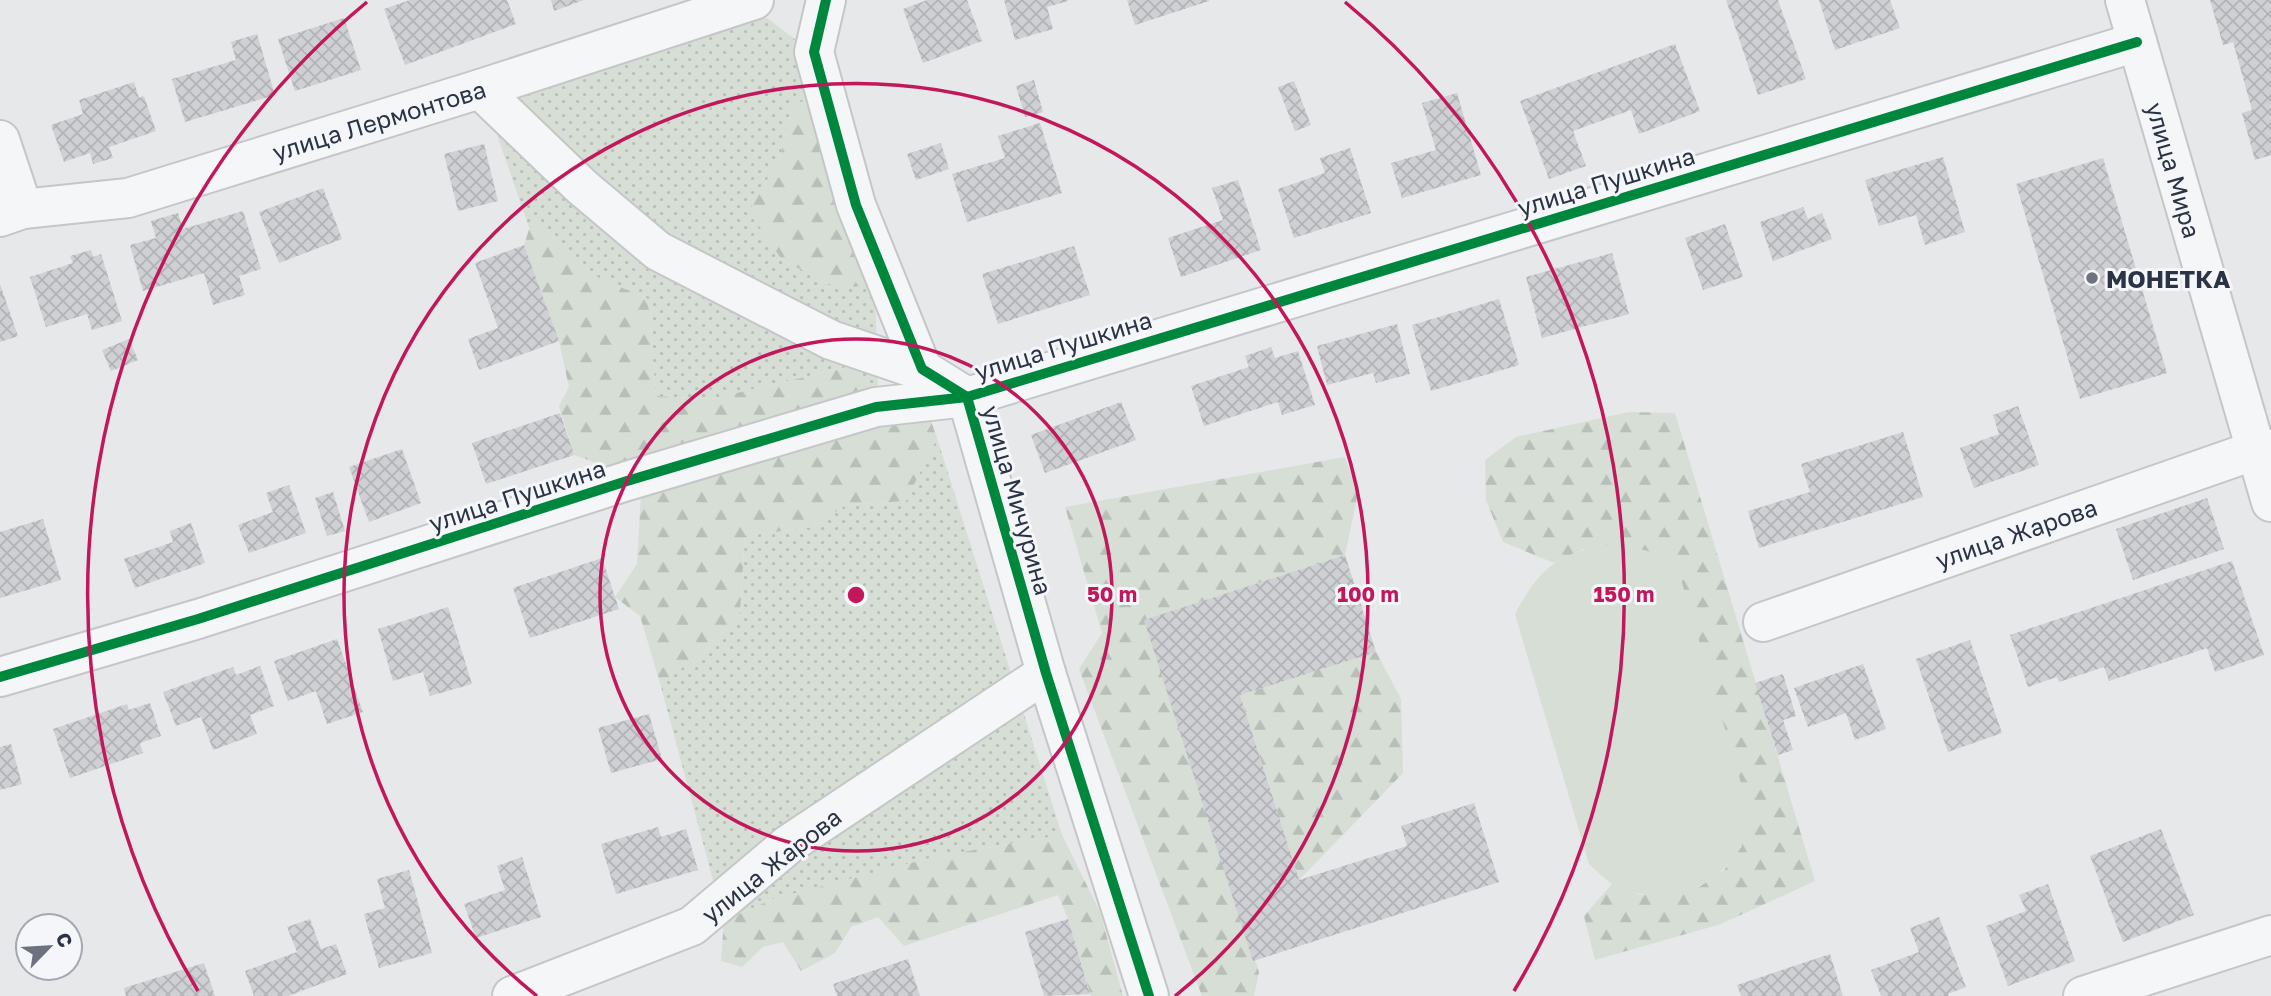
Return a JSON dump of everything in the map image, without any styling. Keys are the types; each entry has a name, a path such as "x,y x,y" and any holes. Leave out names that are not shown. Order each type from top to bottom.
{"street":[{"name":"улица Лермонтова","path":"11,213 128,198 480,89 754,0"},
{"path":"827,0 814,52 856,205 922,369"},
{"name":"улица Мира","path":"2124,0 2263,449 2271,502"},
{"name":"улица Пушкина","path":"0,677 198,619 627,481 876,407 967,397 2137,42"},
{"name":"улица Мичурина","path":"480,89 582,187 658,251 831,340 922,369 967,397 1045,673 1149,996"},
{"path":"0,140 11,213"},
{"name":"улица Жарова","path":"1763,622 2263,449"},
{"name":"улица Жарова","path":"512,996 692,926 789,844 1045,673"},
{"path":"2083,996 2271,935"}],"green space":[{"path":"767,18 797,41 815,95 792,107 780,157 750,211 875,285 878,388 847,367 711,399 656,396 648,299 595,276 534,218 530,230 494,126 505,92 731,22"},
{"path":"815,95 875,285 837,288 782,260 749,211 780,157 792,107"},
{"path":"533,217 595,276 648,299 656,396 711,399 848,367 878,388 611,468 574,455 559,406 569,387 559,341 524,245"},
{"path":"1629,412 1675,413 1815,881 1721,924 1595,960 1584,916 1612,884 1640,895 1699,887 1724,870 1742,846 1584,549 1554,563 1503,542 1486,500 1485,460 1516,437"},
{"path":"930,418 937,438 906,501 846,505 812,527 745,536 740,612 705,652 660,683 640,616 615,597 637,564 641,495 877,423"},
{"path":"937,438 1062,835 934,857 773,899 724,921 660,683 705,652 740,612 745,536 812,527 846,505 906,501"},
{"path":"1345,457 1358,493 1345,555 1144,620 1259,972 1254,996 1202,996 1079,669 1102,633 1065,507"},
{"path":"1616,544 1648,551 1677,566 1751,817 1740,848 1716,876 1684,892 1667,895 1632,892 1614,885 1589,864 1515,614 1534,583 1555,563 1580,551"},
{"path":"1376,652 1401,699 1403,773 1299,880 1240,695"},
{"path":"1062,835 1100,912 1123,996 1091,996 1058,895 904,946 878,917 851,927 835,953 801,971 783,942 763,947 742,967 721,961 724,921 773,899 934,857"}],"building":[{"path":"410,0 507,0 516,24 405,65 384,9"},
{"path":"551,0 584,0 554,11"},
{"path":"927,0 967,0 982,41 923,63 903,9"},
{"path":"1004,0 1068,1 1047,7 1053,29 1015,40"},
{"path":"1127,0 1209,0 1209,1 1135,25"},
{"path":"1726,0 1778,0 1806,79 1758,95"},
{"path":"1819,0 1890,0 1900,28 1835,50"},
{"path":"2210,0 2271,0 2271,155 2255,160 2242,113 2252,110 2233,42 2223,45"},
{"path":"344,18 361,70 295,91 278,39"},
{"path":"257,34 275,95 185,122 172,79 236,60 231,42"},
{"path":"1675,44 1700,111 1639,134 1631,110 1573,131 1586,166 1549,179 1520,101"},
{"path":"1034,80 1043,112 1025,117 1016,86"},
{"path":"1294,81 1311,125 1295,131 1278,87"},
{"path":"134,82 139,98 144,96 156,131 109,147 113,158 93,164 90,153 64,162 51,125 83,114 79,100"},
{"path":"1457,93 1481,175 1402,198 1391,163 1436,150 1422,103"},
{"path":"1040,123 1062,193 967,222 952,174 1005,158 998,136"},
{"path":"941,143 949,169 916,180 907,154"},
{"path":"484,144 498,201 458,211 444,154"},
{"path":"1350,148 1371,213 1294,238 1278,189 1325,173 1320,158"},
{"path":"1943,157 1965,232 1925,245 1916,215 1879,226 1865,180"},
{"name":"МОНЕТКА","path":"2103,158 2167,373 2080,399 2016,184"},
{"path":"1238,180 1261,250 1181,277 1168,238 1223,220 1212,188"},
{"path":"323,188 342,239 279,263 259,212"},
{"path":"1803,207 1808,219 1822,213 1832,239 1773,261 1760,222"},
{"path":"243,211 261,269 239,276 245,295 213,305 204,273 143,291 130,245 156,238 151,221 178,213 183,229"},
{"path":"1725,224 1743,277 1703,290 1685,238"},
{"path":"524,245 559,341 479,370 468,339 498,328 475,263"},
{"path":"1074,246 1090,295 998,324 982,274"},
{"path":"91,250 93,257 101,254 122,321 92,330 87,314 46,327 30,277 73,263 70,256"},
{"path":"1612,253 1629,314 1542,338 1526,277"},
{"path":"0,284 18,336 0,342"},
{"path":"1499,299 1519,365 1431,391 1412,325"},
{"path":"1397,324 1410,374 1376,383 1373,373 1327,385 1317,346"},
{"path":"129,339 138,360 111,371 102,350"},
{"path":"1271,347 1275,358 1298,351 1315,405 1282,415 1278,402 1204,426 1191,386 1249,367 1245,356"},
{"path":"1121,402 1136,440 1045,473 1031,435"},
{"path":"2018,406 2039,465 1974,488 1960,448 1999,434 1993,415"},
{"path":"560,413 574,455 486,484 472,443"},
{"path":"1903,432 1923,497 1759,548 1748,511 1810,492 1801,464"},
{"path":"402,449 421,503 369,522 349,467"},
{"path":"289,485 306,533 249,553 238,525 273,512 266,493"},
{"path":"333,492 345,531 327,536 315,498"},
{"path":"2207,498 2224,549 2133,580 2116,529"},
{"path":"43,519 61,580 0,598 0,532"},
{"path":"191,523 205,563 135,588 124,559 173,542 170,531"},
{"path":"1345,555 1376,652 1240,695 1299,880 1407,846 1401,826 1474,803 1499,882 1253,961 1144,620"},
{"path":"602,558 619,609 530,638 513,588"},
{"path":"2232,561 2264,655 2215,672 2207,648 2109,681 2104,667 2059,682 2057,677 2028,687 2010,635"},
{"path":"448,607 472,684 430,696 423,672 393,681 378,629"},
{"path":"337,639 363,712 327,724 316,691 288,701 274,661"},
{"path":"1970,640 2002,733 1948,752 1916,659"},
{"path":"1863,664 1886,729 1855,740 1846,713 1808,727 1794,688"},
{"path":"260,666 274,706 250,715 257,734 213,750 201,717 176,726 163,692 233,667 236,675"},
{"path":"1783,674 1796,716 1783,720 1793,750 1778,755 1755,683"},
{"path":"150,703 161,736 140,743 143,753 70,778 53,729 127,704 129,710"},
{"path":"649,714 662,759 611,773 598,728"},
{"path":"11,744 22,784 0,790 0,747"},
{"path":"658,827 661,837 686,829 698,870 616,894 601,844"},
{"path":"2161,829 2194,915 2123,942 2090,856"},
{"path":"522,857 541,917 476,938 464,904 505,890 497,866"},
{"path":"409,870 432,953 379,968 364,914 385,908 377,879"},
{"path":"2048,884 2075,961 2008,986 1986,926 2026,911 2019,895"},
{"path":"1939,917 1966,987 1948,994 1949,996 1881,996 1871,970 1919,952 1910,928"},
{"path":"310,919 321,949 336,944 347,974 288,996 254,996 245,971 297,952 287,927"},
{"path":"1068,919 1090,994 1044,996 1025,932"},
{"path":"1830,954 1843,996 1741,996 1737,985"},
{"path":"908,959 920,996 837,996 833,984"},
{"path":"204,963 215,996 126,996 124,988"}],"cycle path":[{"path":"826,0 814,52 856,205 922,369 967,397 1046,673 1149,996"},
{"path":"0,677 198,619 627,481 876,407 967,397 2137,42"}],"place":[{"name":"МОНЕТКА","path":"2092,278"}]}
